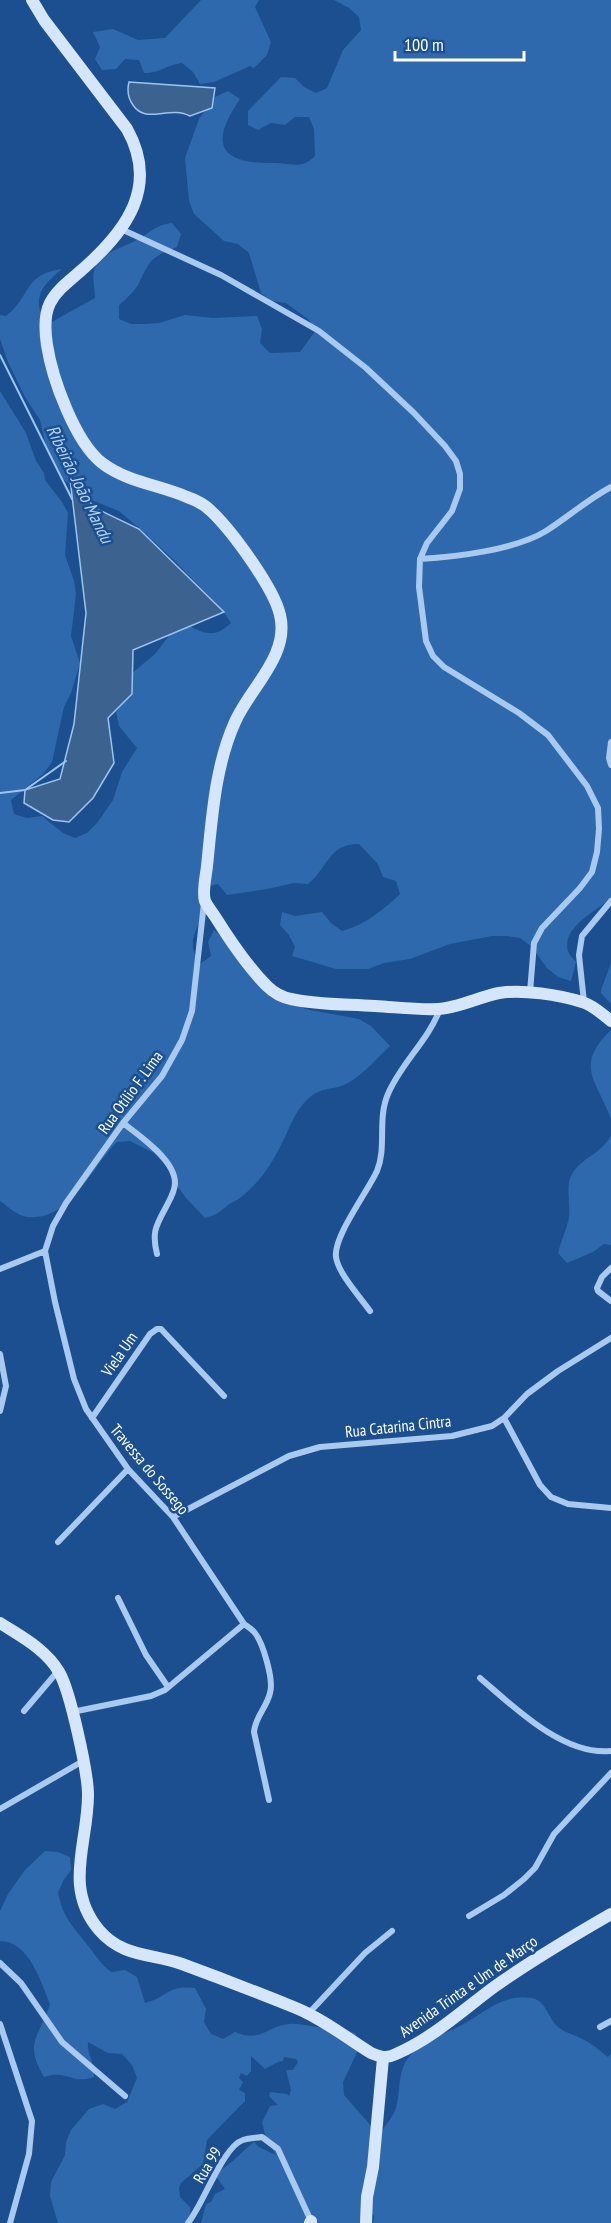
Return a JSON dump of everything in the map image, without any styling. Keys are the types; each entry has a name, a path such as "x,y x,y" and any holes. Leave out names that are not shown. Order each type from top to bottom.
{"street":[{"path":"32,0 44,20 127,129 136,145 141,180 138,195 121,229 103,251 60,289 49,304 45,320 47,346 63,401 84,445 102,463 123,476 183,495 201,503 211,511 266,583 276,600 281,619 282,636 277,651 235,720 224,750 213,811 204,899 250,967 279,996 327,1003 441,1009 502,993 531,992 584,1002 611,1021"},
{"path":"121,229 245,287 280,311 319,331 366,368 414,413 456,461 460,474 460,489 452,511 427,543 420,559 419,587 426,641 433,656 444,667 519,712 548,735 581,777 598,808 597,852 592,872 542,928 534,943 531,992"},
{"path":"420,559 485,551 529,540 611,488"},
{"path":"611,742 609,758 611,765"},
{"name":"Rua Otílio F. Lima","path":"45,1251 53,1227 66,1203 123,1124 162,1076 182,1040 192,1011 204,899"},
{"path":"584,1002 579,955 582,936 611,901"},
{"path":"370,1311 343,1273 336,1257 337,1247 342,1233 377,1170 381,1154 382,1118 387,1096 404,1064 435,1022 441,1009"},
{"path":"123,1124 147,1142 166,1161 174,1174 175,1185 172,1196 154,1234 157,1254"},
{"path":"0,1269 45,1251"},
{"name":"Travessa do Sossego","path":"45,1251 74,1379 86,1409 128,1469 173,1516 244,1624 254,1631 258,1638 268,1668 270,1695 255,1723 254,1732 269,1800"},
{"path":"611,1268 602,1277 597,1288 611,1301"},
{"name":"Viela Um","path":"92,1418 150,1334 158,1329 161,1329 224,1396"},
{"name":"Rua Catarina Cintra","path":"173,1516 289,1456 320,1447 452,1436 492,1426 504,1418 527,1394 611,1338"},
{"path":"0,1353 6,1386 0,1411"},
{"path":"504,1418 540,1485 550,1497 568,1504 611,1508"},
{"path":"58,1542 128,1469"},
{"path":"118,1598 146,1656 168,1687"},
{"path":"0,1623 35,1645 58,1670 65,1685 83,1761 88,1795 79,1869 80,1886 86,1912 101,1932 116,1945 142,1956 179,1963 308,2014 383,2058 366,2223"},
{"path":"71,1712 151,1696 168,1687 244,1624"},
{"path":"24,1711 58,1670"},
{"path":"480,1678 536,1725 585,1750 611,1751"},
{"path":"0,1809 83,1761"},
{"path":"469,1916 504,1895 535,1868 554,1834 611,1773"},
{"name":"Avenida Trinta e Um de Março","path":"383,2058 395,2055 428,2037 556,1945 611,1914"},
{"path":"308,2014 365,1953 392,1931"},
{"path":"0,1962 21,1983 62,2042 125,2096"},
{"path":"600,2027 611,2021"},
{"path":"0,2024 32,2121 29,2154 10,2223"},
{"name":"Rua 99","path":"188,2223 225,2157 241,2140 262,2137 278,2149 311,2222"}],"shaded area":[{"path":"201,0 259,0 255,7 271,42 267,55 254,68 250,66 214,82 200,84 193,72 182,63 155,72 144,73 139,60 125,59 116,69 102,70 95,59 100,47 93,32 113,29 138,40 165,38"},
{"path":"334,0 611,0 611,898 582,920 570,934 567,942 568,951 576,962 571,981 558,977 547,968 531,946 520,938 507,936 492,936 450,944 410,959 384,963 368,969 336,969 292,956 295,947 289,935 280,925 282,912 295,916 322,912 342,931 373,916 400,894 396,881 383,877 378,864 359,844 349,845 335,852 308,884 294,883 227,895 218,884 205,887 203,913 193,940 194,951 200,964 211,956 208,942 214,930 291,1001 305,1009 359,1019 371,1026 390,1046 365,1071 348,1083 320,1091 310,1097 297,1112 274,1158 259,1180 240,1198 216,1214 205,1218 178,1187 173,1173 154,1153 130,1141 117,1142 79,1190 57,1210 43,1216 24,1216 0,1201 0,391 26,433 45,480 68,513 65,555 76,594 71,636 80,663 64,707 52,762 43,774 11,800 14,814 27,818 42,816 63,833 75,838 87,833 113,800 122,772 137,748 119,726 116,712 125,701 131,674 155,654 172,632 184,623 197,630 213,633 219,632 231,623 223,611 173,559 119,511 94,501 60,477 46,446 40,420 25,397 8,362 0,339 0,315 6,316 14,309 29,287 40,276 62,269 49,281 40,294 39,308 48,324 95,298 94,270 101,259 156,228 172,223 181,234 177,247 152,260 135,289 119,305 119,319 131,324 145,324 159,323 185,315 213,318 257,316 262,329 260,343 270,353 300,352 316,330 308,319 286,303 272,301 261,293 249,253 238,244 224,241 194,214 189,201 185,158 199,119 215,97 228,91 240,99 224,128 225,148 231,155 241,160 296,165 306,163 315,156 314,129 309,117 295,117 285,125 271,123 258,130 248,125 248,111 281,77 295,78 304,87 316,93 327,88 343,50 361,30 359,17 349,8"},
{"path":"129,82 215,88 212,108 190,116 174,112 144,114 138,111 131,102 128,94"},
{"path":"70,479 95,508 139,529 224,612 133,650 132,694 108,718 114,763 93,798 69,822 53,820 24,803 25,790 60,779 74,724 86,613"},
{"path":"611,963 611,1004 601,990"},
{"path":"611,1030 611,1119 595,1083 591,1063 593,1053"},
{"path":"611,1136 611,1245 604,1244 593,1252 567,1263 558,1253 569,1217 571,1176 578,1166 602,1147"},
{"path":"45,1851 58,1852 70,1857 71,1870 58,1893 63,1910 70,1922 111,1972 125,1970 137,1977 145,2003 178,1988 195,1988 206,2009 204,2022 211,2034 223,2039 235,2032 251,2036 293,2024 355,2033 360,2046 343,2082 344,2095 379,2135 395,2111 403,2068 415,2050 501,2002 520,1997 536,1999 561,2029 583,2039 608,2057 611,2054 611,2223 373,2223 374,2216 367,2207 361,2223 201,2223 206,2204 211,2202 215,2194 225,2189 214,2174 254,2142 276,2155 266,2138 262,2122 270,2106 278,2105 269,2096 270,2092 289,2096 291,2090 286,2070 293,2070 298,2062 296,2059 284,2057 283,2061 265,2069 251,2056 251,2071 247,2076 241,2073 239,2078 243,2082 239,2090 245,2093 245,2101 207,2140 203,2164 181,2183 180,2197 190,2207 191,2216 184,2223 58,2223 50,2196 51,2182 65,2155 66,2142 71,2130 89,2109 103,2104 115,2109 127,2102 137,2078 132,2065 122,2054 108,2053 88,2042 94,2077 80,2079 52,2075 44,2077 38,2065 34,2047 35,2039 50,2004 38,1974 26,1955 10,1943 0,1941 0,1911 8,1894 25,1870"}],"waterway":[{"name":"Ribeirão João Mandu","path":"0,355 72,499"},
{"name":"Ribeirão João Mandu","path":"0,793 25,790 66,761"}]}
